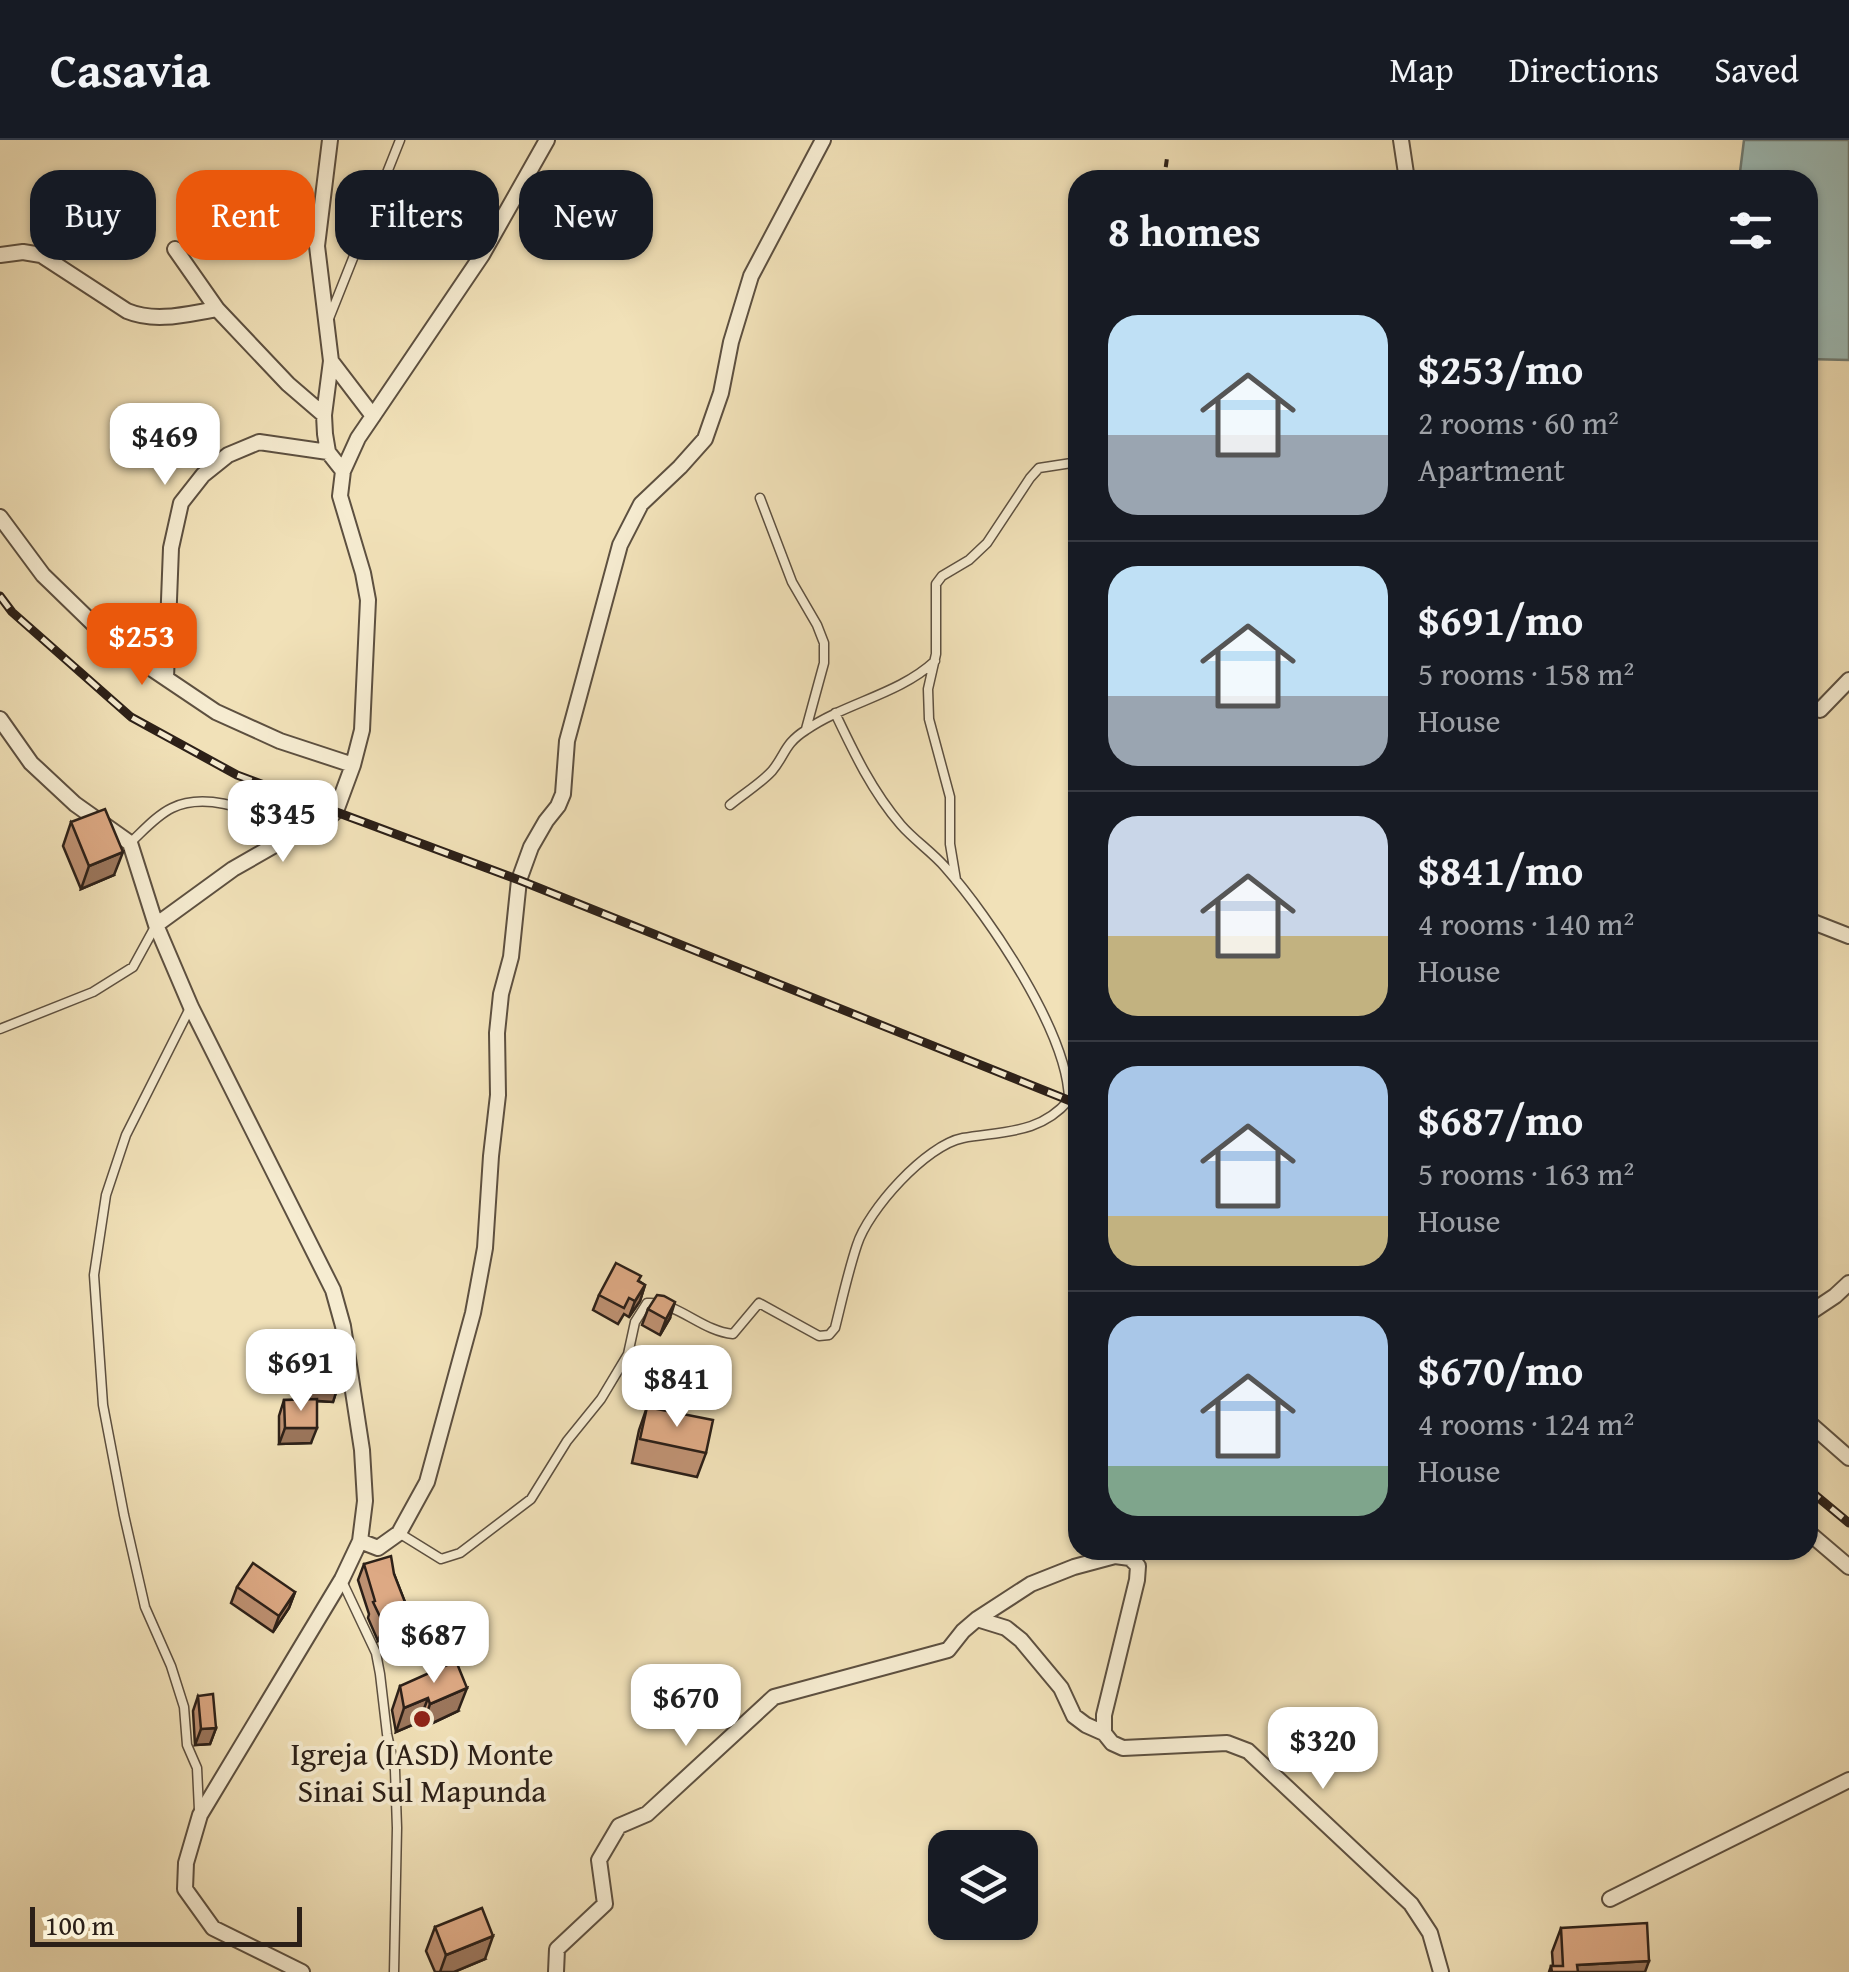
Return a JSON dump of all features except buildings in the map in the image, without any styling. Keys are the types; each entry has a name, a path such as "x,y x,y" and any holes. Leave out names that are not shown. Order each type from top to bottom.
{"street":[{"path":"330,140 317,246 331,361 324,415 328,452 343,471"},
{"path":"156,925 234,869 302,829 323,824 336,811 362,730 368,600 340,496 343,471 372,416 482,255 547,140"},
{"path":"360,1541 378,1548 399,1533 427,1482 473,1313 485,1248 498,1095 501,994 511,957 519,880 532,847 563,794 567,741 620,545 640,504 705,439 722,393 731,342 751,276 823,140"},
{"path":"1400,140 1406,170"},
{"path":"174,249 217,309 288,384 324,415"},
{"path":"0,255 41,255 141,317 217,309"},
{"path":"331,361 372,416"},
{"path":"166,678 171,548 181,504 202,475 228,455 258,442 328,452"},
{"path":"0,517 43,574 112,642 216,712 280,741 353,765"},
{"path":"1820,710 1849,680"},
{"path":"0,719 31,763 75,804 130,842 156,925 191,1008 333,1290 343,1326 362,1450 364,1501 360,1541 342,1579 200,1815 186,1863 185,1889 212,1928 302,1972"},
{"path":"1818,924 1849,936"},
{"path":"1818,1307 1849,1283"},
{"path":"1818,1431 1849,1458"},
{"path":"1818,1541 1849,1567"},
{"path":"556,1972 557,1949 604,1904 599,1860 619,1826 647,1814 774,1696 948,1650 963,1631 1031,1584 1100,1560"},
{"path":"1104,1733 1104,1715 1137,1580 1138,1566 1132,1560"},
{"path":"977,1620 1006,1628 1021,1640 1061,1688 1074,1716 1104,1733 1112,1743 1123,1748 1227,1743 1248,1751 1411,1904 1430,1932 1441,1972"},
{"path":"1610,1899 1849,1780"}],"lane":[{"path":"326,325 400,140"},
{"path":"956,880 950,844 950,797 929,719 936,584 987,543 1039,468 1068,464"},
{"path":"760,498 792,582 824,642 824,663 806,730"},
{"path":"730,805 772,771 788,743 806,730 893,690 935,661"},
{"path":"835,714 866,777 902,826 956,880 1006,950 1036,1000 1068,1080"},
{"path":"130,842 169,809 191,801 216,801 302,829"},
{"path":"0,1029 93,992 133,967 156,925"},
{"path":"191,1008 126,1135 106,1195 94,1275 103,1405 124,1515 145,1606 184,1707 187,1745 197,1768 200,1815"},
{"path":"399,1533 441,1559 460,1553 530,1499 567,1440 602,1399 628,1354 635,1322 647,1303 661,1302 700,1324 733,1334 760,1303 819,1336 829,1334 835,1328 857,1242 905,1174 929,1154 957,1139 1024,1129 1056,1116 1068,1101"},
{"path":"342,1579 376,1652 386,1734 395,1770 394,1972"}],"path":[{"path":"1165,170 1167,158"}],"water":[{"path":"1744,140 1849,140 1849,360 1818,359 1818,170 1740,170"}],"railway":[{"path":"0,596 12,612 131,717 237,775 519,880 1068,1100"},
{"path":"1818,1497 1849,1523"}],"place":[{"name":"Igreja (IASD) Monte Sinai Sul Mapunda","path":"422,1719"}]}
